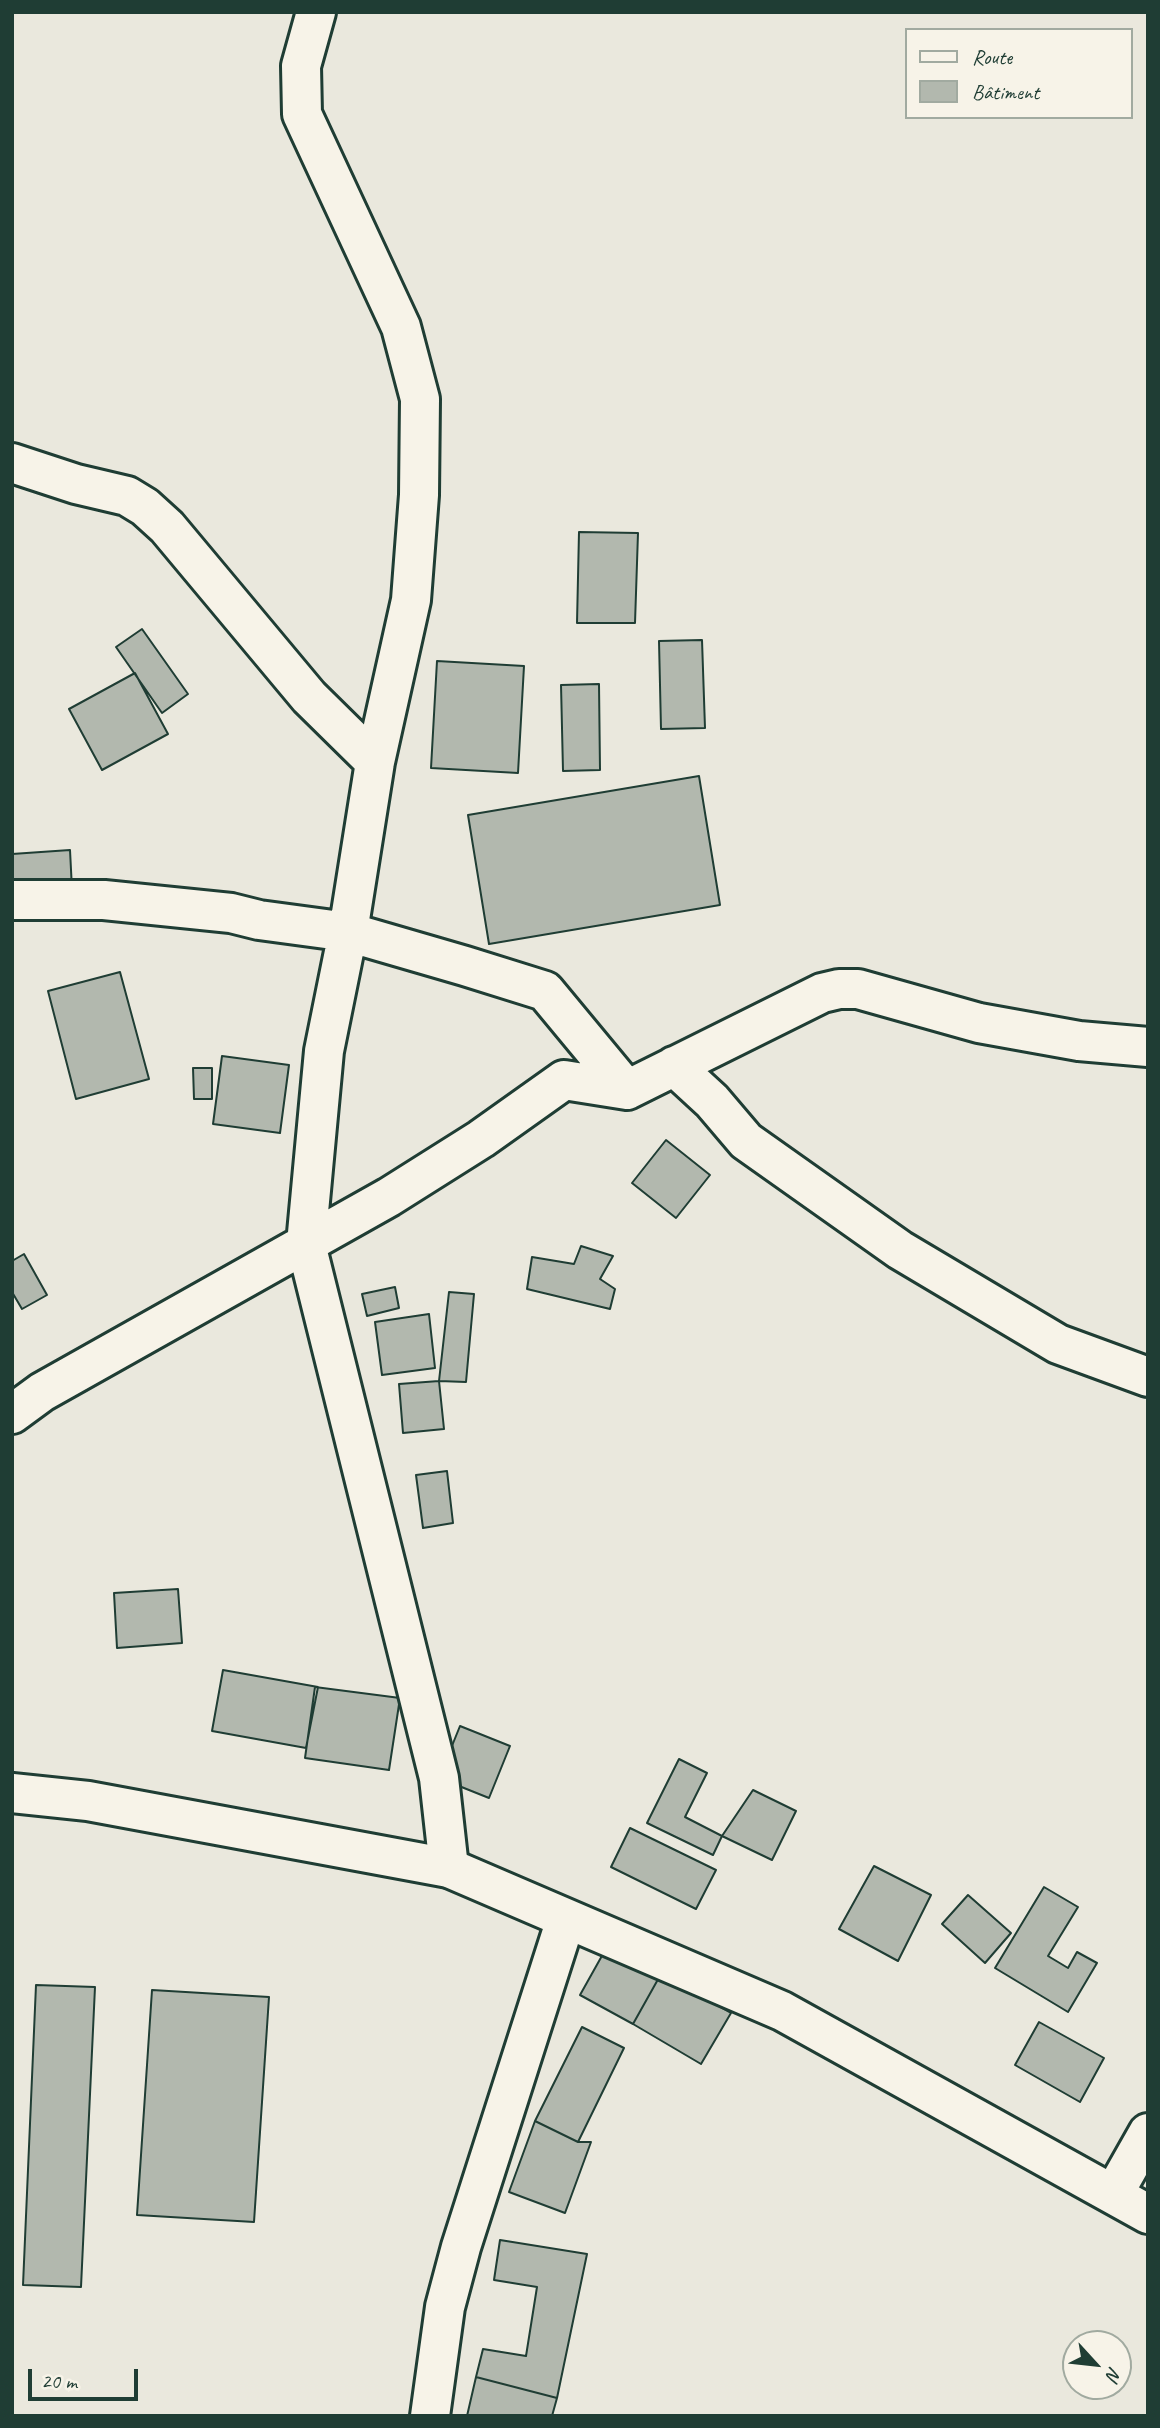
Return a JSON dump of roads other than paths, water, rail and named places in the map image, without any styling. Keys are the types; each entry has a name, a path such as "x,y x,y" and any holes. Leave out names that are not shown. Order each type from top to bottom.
{"street":[{"path":"316,12 301,66 302,114 401,327 419,399 419,495 411,600 375,762 348,932 324,1051 306,1244 439,1778 449,1867"},
{"path":"12,463 76,484 127,496 145,507 167,527 309,697 375,762"},
{"path":"12,900 104,901 180,907 348,932 545,991 627,1090"},
{"path":"12,1414 42,1392 389,1197 481,1139 564,1080 627,1090 822,993 858,989 979,1023 1079,1041 1148,1047"},
{"path":"674,1066 712,1101 746,1140 900,1250 1058,1345 1148,1377"},
{"path":"12,1793 88,1801 449,1867 782,2011 1148,2214"},
{"path":"430,2416 445,2307 461,2247 566,1919"},
{"path":"1114,2193 1148,2133"}]}
